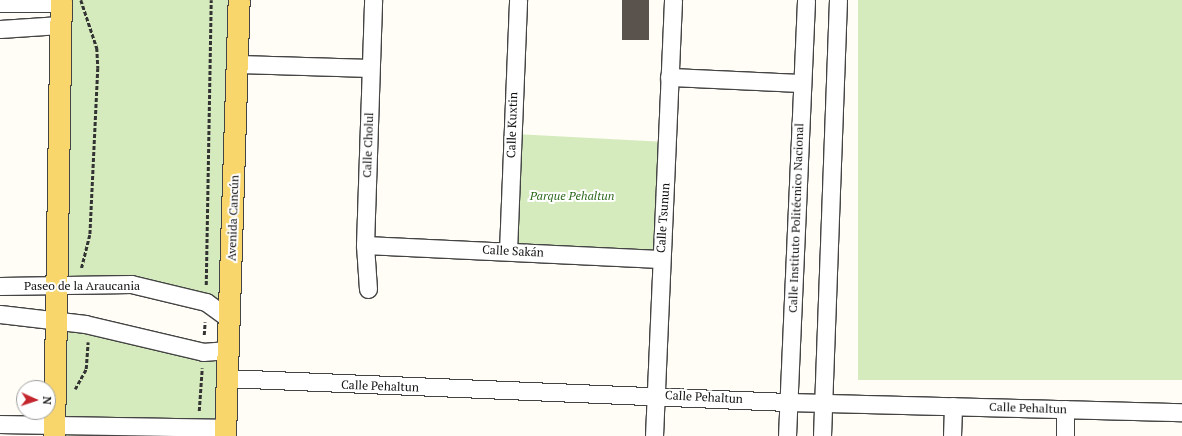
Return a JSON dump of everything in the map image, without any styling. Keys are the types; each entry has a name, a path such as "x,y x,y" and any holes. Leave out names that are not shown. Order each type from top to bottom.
{"main road":[{"name":"Avenida Cancún","path":"225,432 239,64 239,0"},
{"path":"54,430 54,318 67,284 60,25 67,1"}],"street":[{"name":"Calle Cholul","path":"368,289 365,244 373,0"},
{"name":"Calle Kuxtin","path":"508,251 518,0"},
{"name":"Calle Tsunun","path":"654,436 654,395 673,0"},
{"name":"Calle Instituto Politécnico Nacional","path":"787,436 806,0"},
{"path":"822,436 838,0"},
{"path":"0,3 67,1"},
{"path":"0,29 60,25"},
{"path":"239,64 370,68"},
{"path":"669,77 802,83"},
{"name":"Calle Sakán","path":"365,244 660,259"},
{"name":"Paseo de la Araucania","path":"0,286 131,284 206,302 229,319"},
{"path":"0,314 54,318 203,352 227,350"},
{"name":"Calle Pehaltun","path":"226,378 654,395 788,402 1182,412"},
{"path":"952,436 953,406"},
{"path":"1065,409 1065,436"},
{"path":"0,424 54,430 197,427 225,432"}],"path":[{"path":"197,427 206,302 211,0"},
{"path":"67,1 97,48 98,68 90,235 67,284"},
{"path":"75,395 89,356 85,324"}],"green space":[{"path":"60,0 234,0 229,319 174,291 57,285"},
{"path":"858,0 1182,0 1182,380 858,380"},
{"name":"Parque Pehaltun","path":"515,134 666,142 660,258 509,250"},
{"path":"54,318 227,350 224,436 53,436 53,420 56,420 56,380 53,380"}],"building":[{"path":"622,0 649,0 649,40 622,40"}]}
